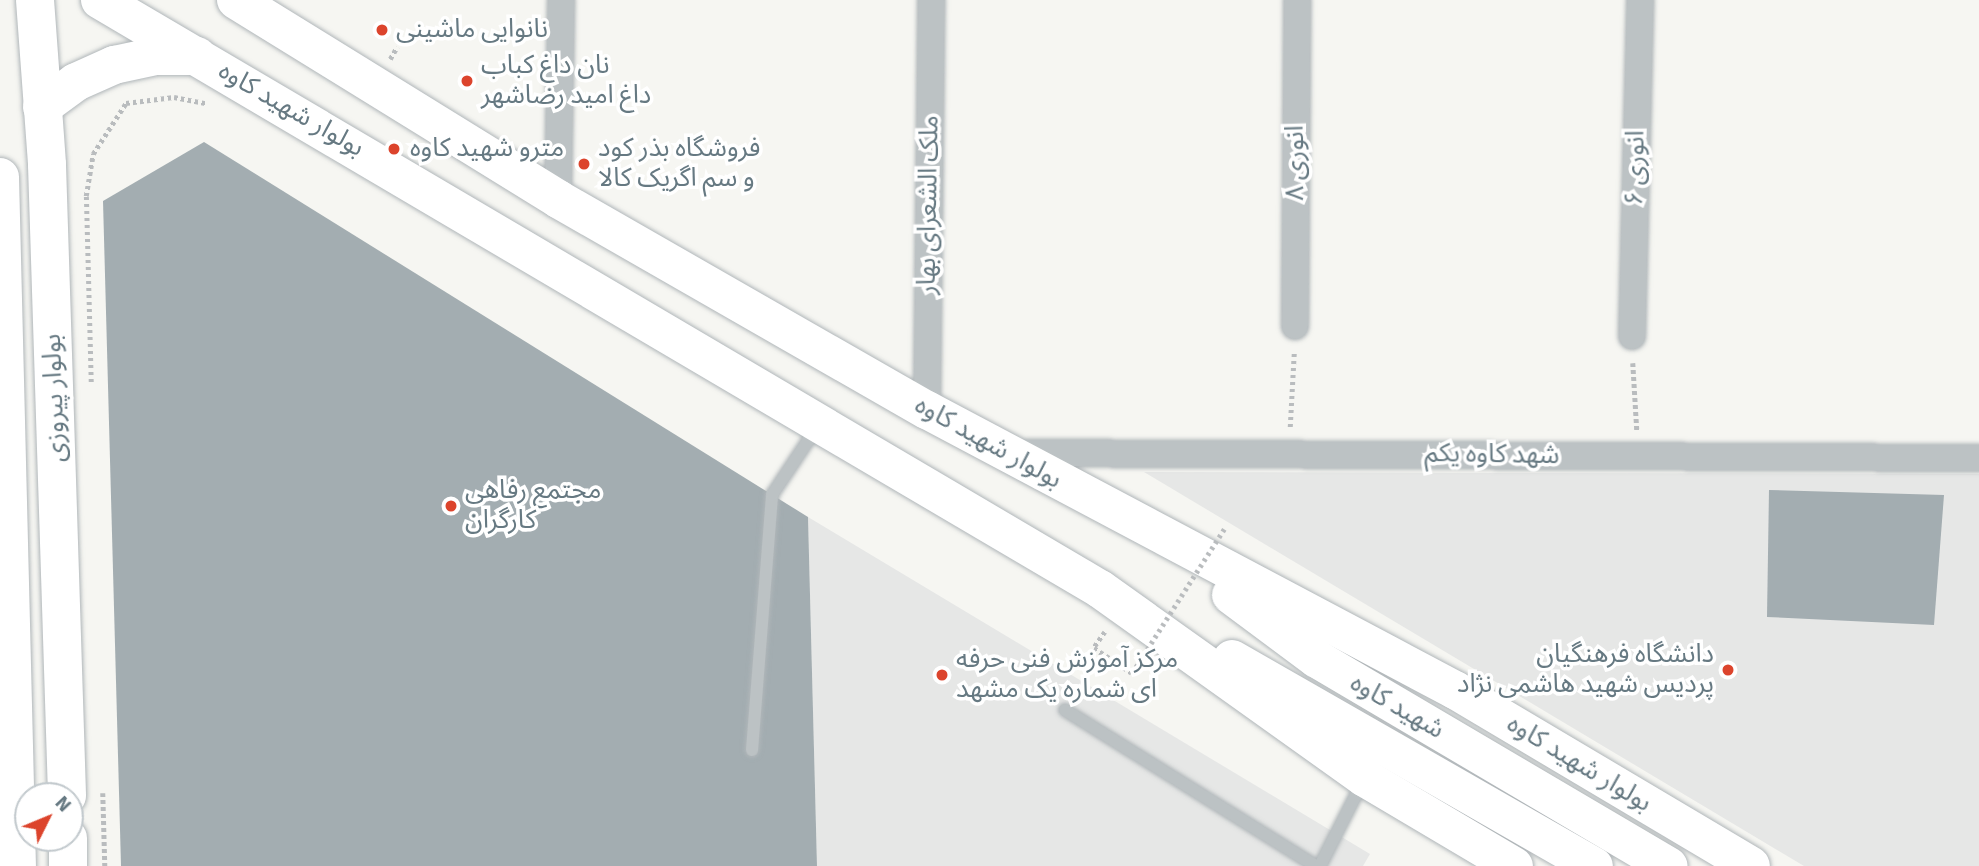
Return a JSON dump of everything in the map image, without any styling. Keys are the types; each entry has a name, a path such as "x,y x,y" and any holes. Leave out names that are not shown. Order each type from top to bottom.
{"main road":[{"name":"بولوار پیروزی","path":"35,0 79,782"},
{"name":"بولوار شهید کاوه","path":"100,0 821,421 1100,589 1365,778 1514,866"},
{"name":"بولوار شهید کاوه","path":"236,0 558,199 927,410 1140,527 1455,691 1751,866"},
{"path":"43,107 76,82 114,65 156,56 197,56"},
{"name":"بولوار پیروزی","path":"0,177 17,866"},
{"name":"شهید کاوه","path":"1140,527 1317,659 1669,866"},
{"name":"شهید کاوه","path":"1100,589 1296,693 1594,866"},
{"path":"15,781 26,782"}],"street":[{"path":"558,199 561,0"},
{"name":"ملک الشعرای بهار","path":"927,410 931,0"},
{"name":"انوری ۸","path":"1295,326 1297,0"},
{"name":"انوری ۶","path":"1632,336 1640,0"},
{"name":"شهد کاوه یکم","path":"1006,453 1289,452 1979,458"}],"lane":[{"path":"752,750 772,495 821,421"},
{"path":"1065,710 1318,866 1365,778"}],"path":[{"path":"91,395 86,196 93,154 126,103 174,97 218,108"},
{"path":"1289,452 1295,326"},
{"path":"1632,336 1638,456"},
{"path":"1094,649 1132,673 1224,529"},
{"path":"84,802 105,866"}],"shaded area":[{"name":"دانشگاه فرهنگیان پردیس شهید هاشمی نژاد","path":"1144,472 1979,474 1979,866 1804,866"},
{"name":"مرکز آموزش فنی حرفه ای شماره یک مشهد","path":"808,517 1370,854 1363,866 817,866"}],"building":[{"name":"مجتمع رفاهی کارگران","path":"204,142 808,517 817,866 121,866 103,201"},
{"path":"1769,490 1944,495 1934,625 1767,617"}],"place":[{"name":"نانوایی ماشینی","path":"382,30"},
{"name":"نان داغ کباب داغ امید رضاشهر","path":"467,81"},
{"name":"مترو شهید کاوه","path":"394,149"},
{"name":"فروشگاه بذر کود و سم اگریک کالا","path":"584,164"},
{"name":"مجتمع رفاهی کارگران","path":"451,506"},
{"name":"دانشگاه فرهنگیان پردیس شهید هاشمی نژاد","path":"1728,670"},
{"name":"مرکز آموزش فنی حرفه ای شماره یک مشهد","path":"942,675"}]}
